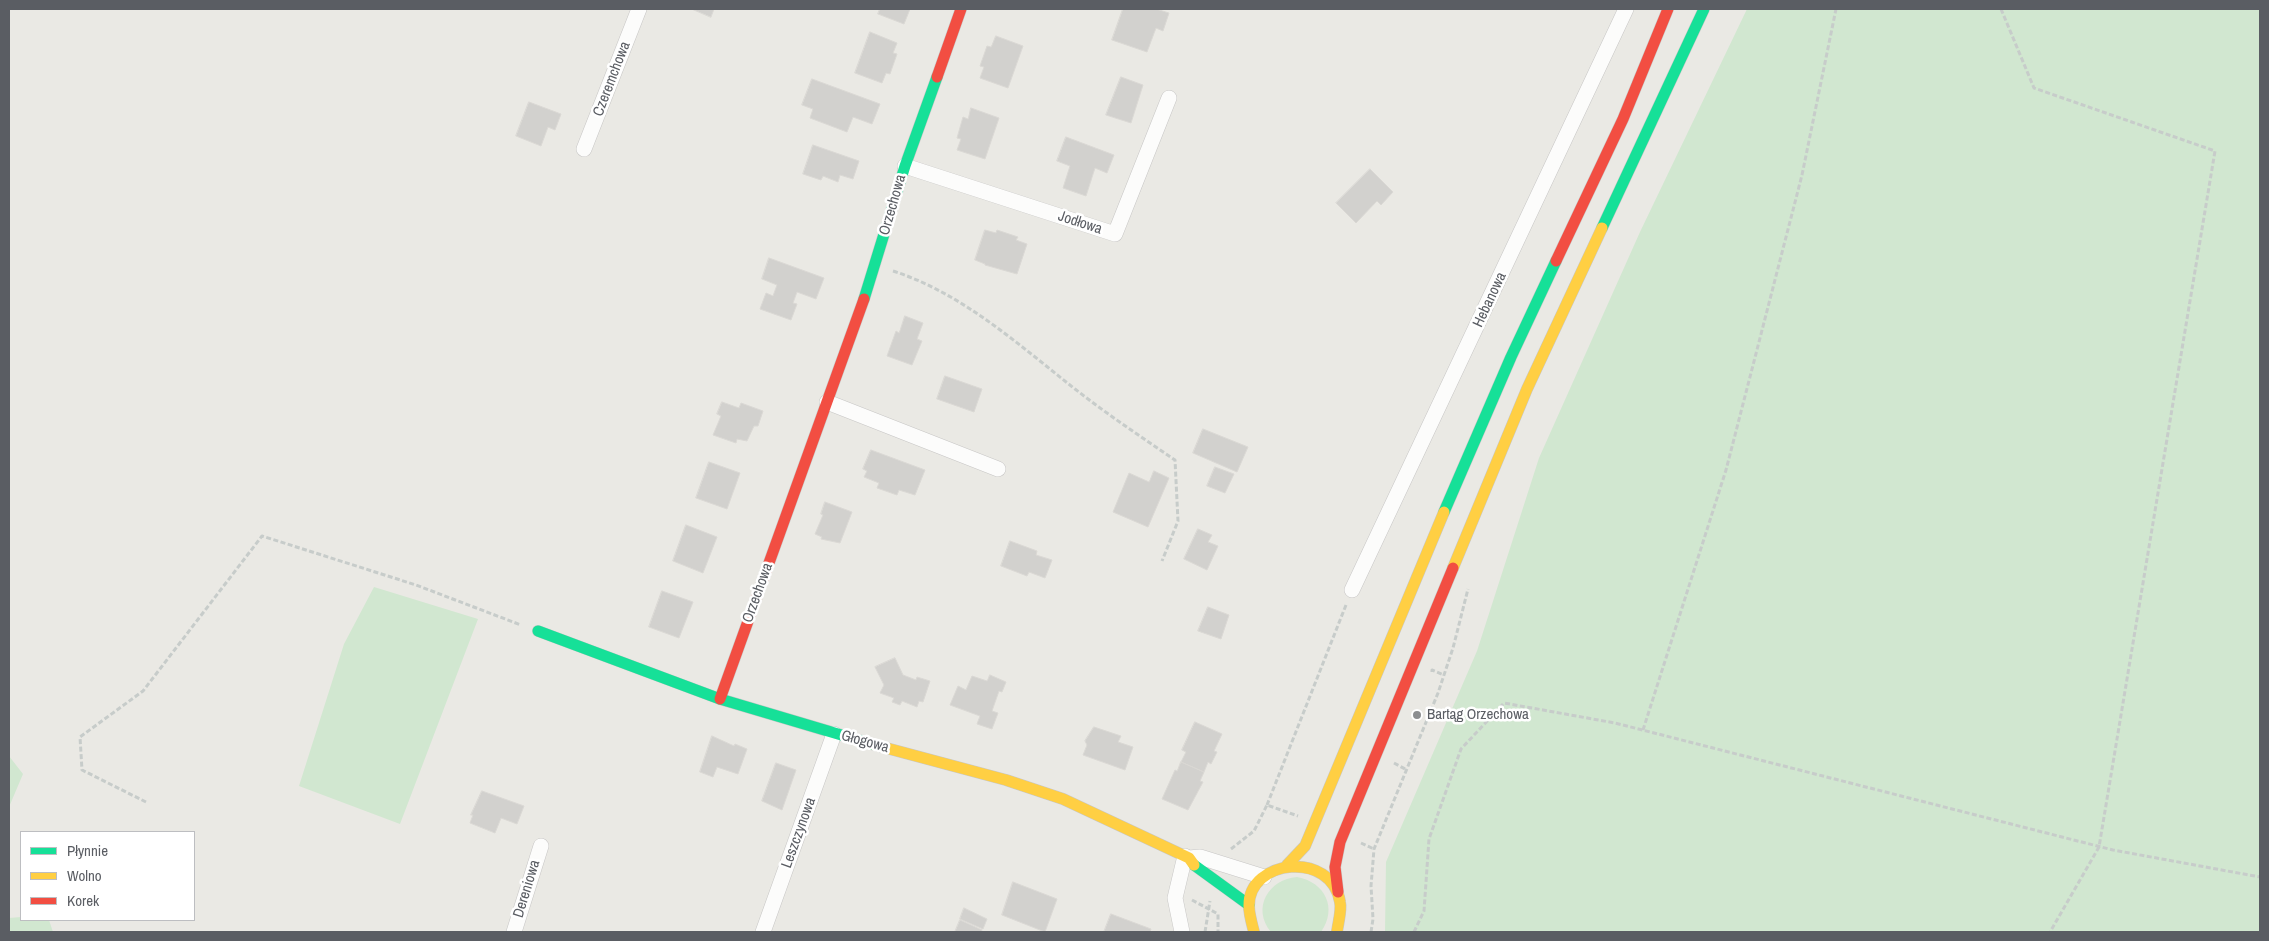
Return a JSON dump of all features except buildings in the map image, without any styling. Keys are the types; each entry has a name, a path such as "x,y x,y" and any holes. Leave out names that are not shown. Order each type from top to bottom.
{"main road":[{"name":"Orzechowa","path":"720,698 876,266 905,166 961,9"},
{"path":"1287,865 1305,846 1460,471 1511,357 1623,119 1668,9"},
{"path":"1337,932 1341,912 1334,878 1335,862 1343,835 1527,388 1704,9"},
{"name":"Głogowa","path":"538,631 720,698 834,734 1006,780 1063,799 1187,857 1196,868 1248,905"},
{"path":"1254,932 1249,922 1248,905 1253,890 1274,869 1287,865 1299,865 1322,873 1338,892"}],"street":[{"name":"Czeremchowa","path":"584,150 639,9"},
{"name":"Hebanowa","path":"1352,590 1626,9"},
{"name":"Jodłowa","path":"905,166 1115,234 1169,98"},
{"path":"827,402 998,469"},
{"name":"Leszczynowa","path":"763,932 834,734"},
{"name":"Dereniowa","path":"514,932 541,846"},
{"path":"1182,932 1175,898 1187,857"},
{"name":"Głogowa","path":"1187,857 1200,857 1264,877"}],"path":[{"path":"1642,730 1726,470 1802,175 1836,9"},
{"path":"2001,9 2034,88 2215,151 2099,847 2050,932"},
{"path":"876,266 919,279 990,323 1078,391 1175,460 1178,521 1162,561"},
{"path":"146,802 82,770 80,737 143,691 262,536 416,585 538,631"},
{"path":"1371,932 1373,919 1371,886 1374,849 1438,693 1453,648 1469,584"},
{"path":"1224,865 1231,850 1254,831 1268,805 1352,590"},
{"path":"1414,932 1424,911 1429,839 1461,749 1504,704 1615,723 2099,847 2260,877"},
{"path":"1268,805 1315,823"},
{"path":"1343,835 1374,849"},
{"path":"1205,932 1214,881"},
{"path":"1208,909 1218,914 1218,932"}],"green space":[{"path":"1747,9 2260,9 2260,932 1385,932 1386,862 1477,651 1539,458 1640,232"},
{"path":"374,587 478,619 400,824 299,786 344,644"},
{"path":"9,756 23,774 9,807"},
{"path":"1297,877 1315,884 1326,897 1328,914 1326,923 1321,932 1271,932 1265,923 1263,914 1266,896 1278,883"},
{"path":"20,917 20,921 49,921 53,932 9,932 9,918"}],"traffic: fast":[{"path":"1602,228 1704,9"},
{"path":"864,299 905,166 937,77"},
{"path":"1444,512 1511,357 1556,261"},
{"path":"538,631 720,699 875,745"},
{"path":"1194,865 1249,905"}],"traffic: slow":[{"path":"1453,568 1527,389 1602,228"},
{"path":"1287,865 1305,846 1444,512"},
{"path":"875,745 1006,780 1063,799 1189,858 1194,865"},
{"path":"1254,932 1249,906 1252,890 1262,878 1275,870 1291,867 1307,868 1322,874 1334,885 1340,902 1337,932"}],"traffic: jam":[{"path":"937,77 961,9"},
{"path":"1556,261 1623,119 1668,9"},
{"path":"720,699 864,299"},
{"path":"1338,892 1335,867 1340,842 1453,568"}],"place":[{"name":"Bartąg Orzechowa","path":"1417,715"}]}
